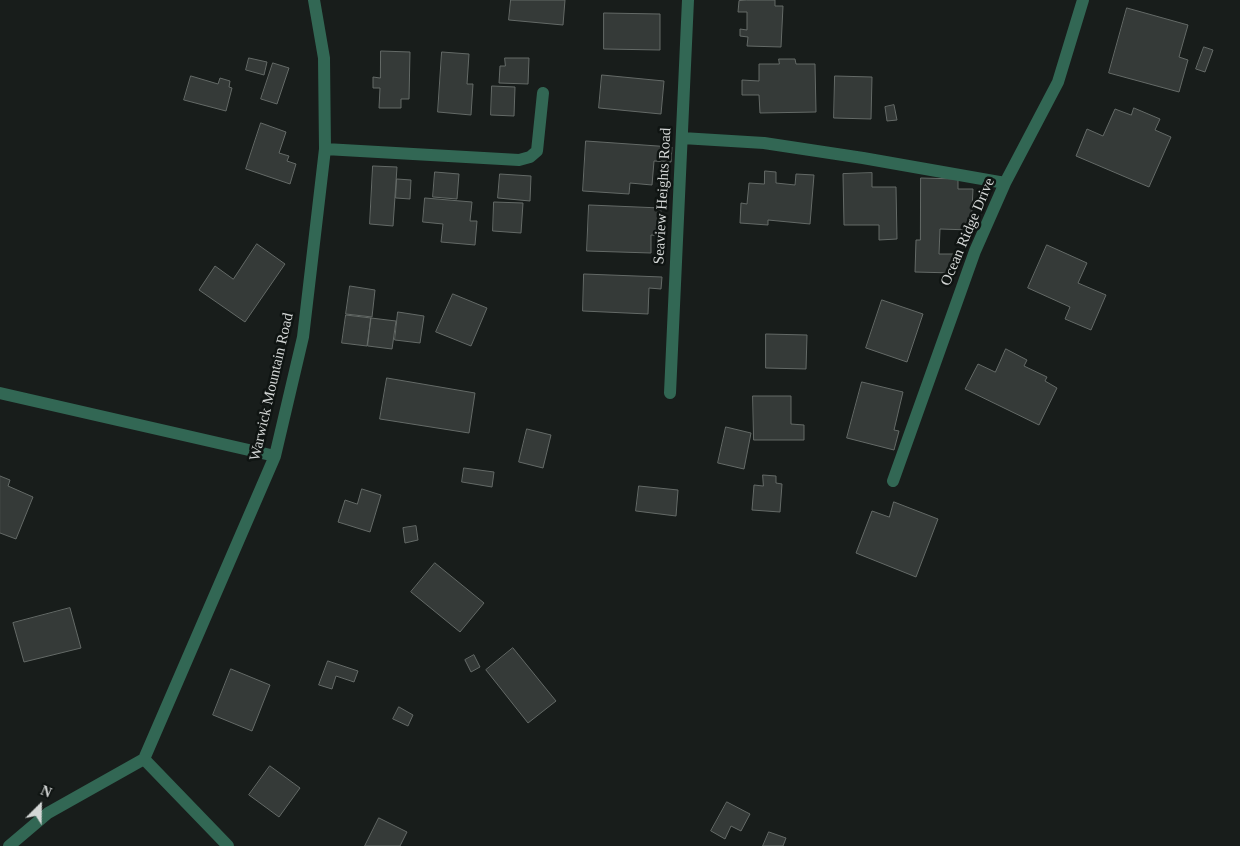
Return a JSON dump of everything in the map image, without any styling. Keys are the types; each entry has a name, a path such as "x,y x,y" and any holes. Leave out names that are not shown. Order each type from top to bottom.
{"street":[{"name":"Warwick Mountain Road","path":"144,759 275,456 304,337 325,148 324,58 314,0"},
{"name":"Seaview Heights Road","path":"670,393 688,0"},
{"name":"Ocean Ridge Drive","path":"892,481 975,251 1005,183 1058,82 1083,0"},
{"path":"325,148 519,160 530,157 537,151 543,93"},
{"path":"682,138 764,143 1005,183"},
{"path":"0,393 275,456"},
{"path":"9,846 48,813 144,759 228,846"}],"building":[{"path":"511,0 565,0 563,25 509,20"},
{"path":"775,0 775,6 783,6 781,47 747,46 748,37 740,36 740,29 747,30 747,12 738,12 739,1"},
{"path":"1127,8 1188,25 1179,57 1188,60 1179,92 1109,73"},
{"path":"604,13 660,14 660,50 604,49"},
{"path":"1204,47 1213,50 1205,72 1196,69"},
{"path":"381,51 410,52 409,99 401,99 401,108 379,108 380,88 373,88 373,77 380,78"},
{"path":"442,52 469,54 467,84 473,84 471,115 438,112"},
{"path":"249,58 267,62 264,75 246,70"},
{"path":"505,58 529,58 528,84 499,83 500,66 505,66"},
{"path":"779,59 795,59 796,64 815,64 816,112 760,113 759,95 742,95 742,80 759,81 759,64 779,64"},
{"path":"273,63 289,68 277,104 261,99"},
{"path":"602,75 664,81 661,114 599,108"},
{"path":"191,76 218,84 220,78 230,81 229,87 232,88 226,111 184,100"},
{"path":"835,76 872,77 871,119 834,118"},
{"path":"492,86 515,87 514,116 491,115"},
{"path":"894,105 897,120 887,121 885,107"},
{"path":"1134,108 1160,119 1155,130 1171,137 1149,187 1076,156 1087,129 1103,136 1115,109 1131,115"},
{"path":"261,123 286,132 279,153 289,156 287,161 296,164 290,184 246,169"},
{"path":"586,141 672,147 671,162 654,161 652,185 630,183 629,194 583,191"},
{"path":"373,166 397,167 393,226 370,224"},
{"path":"765,171 776,172 776,183 795,185 796,174 814,175 810,224 768,220 768,225 740,223 741,203 747,204 749,183 764,184"},
{"path":"435,172 459,174 457,199 433,197"},
{"path":"872,173 872,187 896,187 897,239 879,240 879,225 844,225 843,174"},
{"path":"500,174 531,176 530,201 498,198"},
{"path":"921,178 958,179 958,189 973,189 971,230 940,229 939,254 955,254 954,273 915,272 916,240 920,240"},
{"path":"397,179 411,180 410,199 396,198"},
{"path":"425,198 472,202 470,221 477,221 475,245 441,242 443,224 423,222"},
{"path":"494,202 523,203 521,233 493,231"},
{"path":"589,205 661,208 660,236 651,235 651,253 587,251"},
{"path":"257,244 285,264 245,322 199,290 215,266 233,279"},
{"path":"1047,245 1087,263 1078,283 1106,295 1091,330 1065,319 1070,307 1028,288"},
{"path":"584,274 662,277 661,289 649,288 648,314 583,311"},
{"path":"350,286 375,290 372,317 346,314"},
{"path":"453,294 487,308 471,346 436,332"},
{"path":"882,300 923,314 907,362 866,348"},
{"path":"398,312 424,316 420,343 395,340"},
{"path":"346,315 371,318 367,346 342,343"},
{"path":"371,318 396,321 392,349 368,346"},
{"path":"766,334 807,335 806,369 766,368"},
{"path":"1006,349 1027,360 1024,366 1047,377 1045,381 1057,388 1039,425 965,389 978,364 995,372"},
{"path":"387,378 475,393 469,433 380,419"},
{"path":"862,382 903,392 894,430 899,431 894,450 847,438"},
{"path":"753,396 791,396 791,424 804,425 804,440 754,440"},
{"path":"726,427 751,433 744,469 718,463"},
{"path":"527,429 551,435 543,468 519,462"},
{"path":"464,468 494,472 492,487 462,482"},
{"path":"763,475 776,476 776,483 782,484 780,512 752,510 754,485 763,486"},
{"path":"0,476 10,480 8,486 33,497 16,539 0,533"},
{"path":"639,486 678,490 676,516 636,511"},
{"path":"362,489 381,495 370,532 338,522 345,500 357,504"},
{"path":"894,502 938,519 916,577 856,553 872,511 889,517"},
{"path":"416,526 418,540 405,543 403,528"},
{"path":"435,563 484,603 460,632 411,592"},
{"path":"70,608 81,648 24,662 13,623"},
{"path":"513,648 556,701 528,723 486,670"},
{"path":"474,655 480,667 471,672 465,660"},
{"path":"328,661 358,671 354,682 336,676 332,689 319,685"},
{"path":"231,669 270,685 252,731 213,715"},
{"path":"399,707 413,715 408,726 393,719"},
{"path":"270,766 300,788 279,817 249,795"},
{"path":"727,802 750,814 741,831 731,826 725,839 711,831"},
{"path":"379,818 407,832 400,846 365,846"},
{"path":"769,832 786,838 783,846 763,846"}]}
